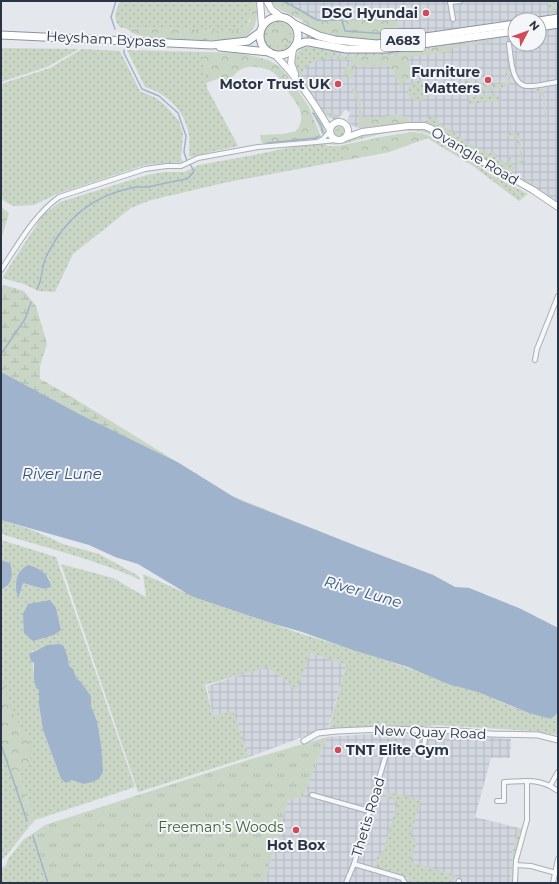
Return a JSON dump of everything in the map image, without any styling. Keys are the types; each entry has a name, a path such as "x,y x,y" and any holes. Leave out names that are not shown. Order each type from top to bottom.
{"highway":[{"name":"A683","path":"260,30 269,19 280,16 319,36 335,40 377,44 507,25"},
{"path":"547,20 558,18"},
{"path":"294,24 298,35 294,47"},
{"path":"547,26 558,24"},
{"name":"Heysham Bypass","path":"212,45 248,41 260,30"},
{"path":"260,30 261,44 272,54"},
{"name":"A683","path":"272,54 285,54 294,47 305,42 346,49 386,49 507,32"},
{"name":"Heysham Bypass","path":"1,35 212,45 272,54"}],"main road":[{"path":"260,1 260,30"},
{"path":"267,1 272,10 280,16"},
{"path":"294,47 291,63 296,80"},
{"path":"272,54 286,66 316,108 330,130 332,138 337,140 345,138 348,131 347,126 342,122 336,122 326,117 316,108"},
{"path":"330,130 332,125 336,122"},
{"name":"Ovangle Road","path":"345,138 362,132 408,126 419,125 430,128 478,159 533,190 558,207"},
{"name":"Ovangle Road","path":"347,126 362,132"}],"street":[{"path":"453,19 450,2 460,1"},
{"path":"510,52 515,77 519,82 527,86 558,82"},
{"path":"317,142 325,137 330,130"},
{"path":"1,270 39,215 48,205 59,197 145,169 184,166 196,159 258,147 337,140"},
{"path":"535,360 537,350 558,296"},
{"name":"New Quay Road","path":"304,741 318,733 375,729 418,729 538,735 558,740"},
{"path":"418,729 417,750 422,751 424,747 426,730"},
{"name":"Thetis Road","path":"346,883 354,864 385,758 389,752 395,750 417,750"},
{"path":"550,786 558,772"},
{"path":"515,883 516,865 526,820 527,781"},
{"path":"497,801 504,801 504,782 543,782 558,791"},
{"path":"312,795 369,811"},
{"path":"553,883 558,859"},
{"path":"354,864 402,878 405,882"},
{"path":"516,865 530,866 556,874"}],"shaded area":[{"path":"274,1 558,1 558,203 501,165 429,122 409,122 359,128 352,126 348,120 350,112 345,110 339,117 334,118 318,107 298,76 295,60 296,55 303,47 309,47 300,13"},
{"path":"310,653 346,665 328,729 318,730 249,757 233,712 213,716 207,686 264,667 267,667 290,683"},
{"path":"387,733 433,733 511,739 510,758 491,758 475,817 519,828 512,853 511,883 264,883 288,800 303,797 327,737"}],"green space":[{"path":"120,1 251,1 251,11 246,27 239,30 227,31 121,28 115,18"},
{"path":"251,1 256,1 257,16 255,26 249,34 238,39 193,40 159,38 136,34 125,28 227,31 239,30 246,27 250,21"},
{"path":"270,1 285,1 317,20 397,21 398,28 403,33 401,37 368,40 333,37 312,28 303,21 278,8"},
{"path":"548,1 558,1 558,9 550,11"},
{"path":"278,21 289,25 293,36 289,47 278,51 267,47 263,36 267,25"},
{"path":"277,25 284,26 290,33 289,42 283,47 276,45 268,37 268,29"},
{"path":"492,40 493,42 453,48 453,51 409,57 409,78 402,84 401,90 399,80 396,79 394,71 388,66 354,66 353,78 347,79 343,71 351,64 351,57 394,56 439,47"},
{"path":"435,45 411,52 382,56 352,55 328,48"},
{"path":"303,47 328,50 341,56 351,57 351,60 339,60 337,57 325,58 309,65 302,73 301,79 318,107 303,85 296,66 296,56"},
{"path":"1,48 79,49 47,67 1,82"},
{"path":"82,49 120,51 140,91 156,98 165,105 179,121 183,134 181,158 183,162 145,165 57,194 34,205 13,206 1,199 1,84 50,68"},
{"path":"127,50 203,52 207,88 238,146 189,157 189,135 184,118 168,99 145,87"},
{"path":"203,52 241,53 268,60 279,66 293,83 309,107 321,137 311,141 264,144 261,141 260,135 283,134 296,131 299,127 301,117 296,103 276,75 264,68 248,67 235,74 228,82 221,78 206,83"},
{"path":"508,68 510,81 506,87 472,92 466,90 464,78 469,77 471,88 507,83 505,69"},
{"path":"418,81 425,84 428,91 425,98 418,101 411,98 408,91 411,84"},
{"path":"350,86 354,88 358,95 361,103 362,116 373,118 398,115 408,119 407,123 359,128 359,104"},
{"path":"537,88 541,88 544,92 547,128 542,92 537,93"},
{"path":"494,94 498,96 500,100 470,104 470,107 468,107 468,101 473,97"},
{"path":"310,106 325,128 325,133 323,136"},
{"path":"318,107 336,117 340,116 345,109 341,116 337,119 331,118"},
{"path":"433,116 439,121 439,123 479,150 486,151 487,154 495,152 497,161 503,160 505,165 509,163 508,147 514,169 508,172 482,158 426,122 407,123 408,119 409,122 426,121 428,117"},
{"path":"336,125 340,125 344,131 340,137 336,137 332,133 332,129"},
{"path":"510,125 513,134 519,133 523,164 517,165 517,161 521,160 517,138 514,138 513,135 506,136 507,132 508,134 511,133"},
{"path":"411,128 423,129 435,134 504,179 493,174 434,136 416,131 376,135 342,144 334,145 326,143 341,143 358,135"},
{"path":"413,132 432,137 492,175 528,194 519,201 473,166 427,138 389,152 228,182 151,200 131,208 73,254 55,292 38,291 24,284 2,278 43,215 60,202 147,175 165,172 184,172 199,165 292,147 324,143 328,146 339,146"},
{"path":"413,132 425,134 425,139 389,152 347,160 330,146 339,146"},
{"path":"1,207 9,213 1,240"},
{"path":"4,285 24,291 36,306 47,344 40,366 40,379 72,397 232,496 433,575 455,587 469,588 521,609 558,628 1,475 1,287"},
{"path":"1,520 30,529 63,544 99,554 137,575 141,580 89,560 1,534"},
{"path":"1,540 56,557 135,787 35,820 1,723 1,590 7,587 10,563 1,560","holes":["24,567 33,567 38,569 50,579 44,589 23,583 19,598","56,608 61,630 54,635","53,644 69,660 69,666 75,673 77,679 91,696 91,706 97,721 98,731 84,784 61,779 43,730 39,705 39,690 34,679 32,651"]},
{"path":"61,564 113,578 146,597 143,574 181,591 299,633 355,650 479,692 503,703 551,719 558,713 558,735 533,731 435,725 422,727 329,728 346,665 310,653 295,693 290,683 267,667 205,685 213,716 233,711 249,757 138,792"},
{"path":"1,679 12,711 30,745 30,760 26,767 17,769 35,820 29,827 1,741"},
{"name":"Freeman's Woods","path":"327,737 303,797 288,800 264,883 49,883 34,833 45,825 251,759"},
{"path":"1,741 29,827 6,856 1,860"},
{"path":"388,792 421,800 410,836 417,840 411,862 454,875 452,883 408,883 409,877 375,866 378,854 382,855 398,802 386,797"},
{"path":"519,828 523,829 520,833 514,878 511,883 512,853"},
{"path":"34,833 49,883 1,883 1,869 6,865 8,859 24,839"}],"water":[{"name":"River Lune","path":"1,372 79,414 179,463 242,501 433,575 455,587 469,588 521,609 558,628 558,713 551,719 529,713 478,692 448,684 408,667 191,596 138,564 115,557 89,545 1,520"},
{"path":"1,560 10,563 12,575 8,585 1,590"},
{"path":"28,565 43,572 48,578 51,587 44,589 23,583 18,599 16,584 18,575 23,568"},
{"path":"50,600 56,608 61,630 54,635 33,641 24,633 23,614 28,604"},
{"path":"47,645 63,645 68,658 69,666 73,669 77,679 91,696 91,706 97,721 103,771 99,779 84,784 71,780 66,783 61,779 43,730 39,705 39,690 36,688 34,679 34,663 31,661 29,654"}],"waterway":[{"path":"115,29 111,17 116,1"},
{"path":"284,1 317,20 342,20 345,31 387,34"},
{"path":"124,50 124,53 142,89 159,96 178,113 186,136 184,152 187,161"},
{"path":"313,113 321,125 323,133"},
{"path":"267,143 315,138 319,136"},
{"path":"37,289 46,257 62,231 82,210 106,196 121,191 136,187 148,187 187,179 194,171 190,164"},
{"path":"1,354 25,319 31,302"},
{"path":"1,744 27,821"},
{"path":"33,836 48,883"}],"place":[{"name":"DSG Hyundai","path":"426,13"},
{"name":"Furniture Matters","path":"488,80"},
{"name":"Motor Trust UK","path":"338,84"},
{"name":"TNT Elite Gym","path":"338,750"},
{"name":"Hot Box","path":"296,830"}]}
